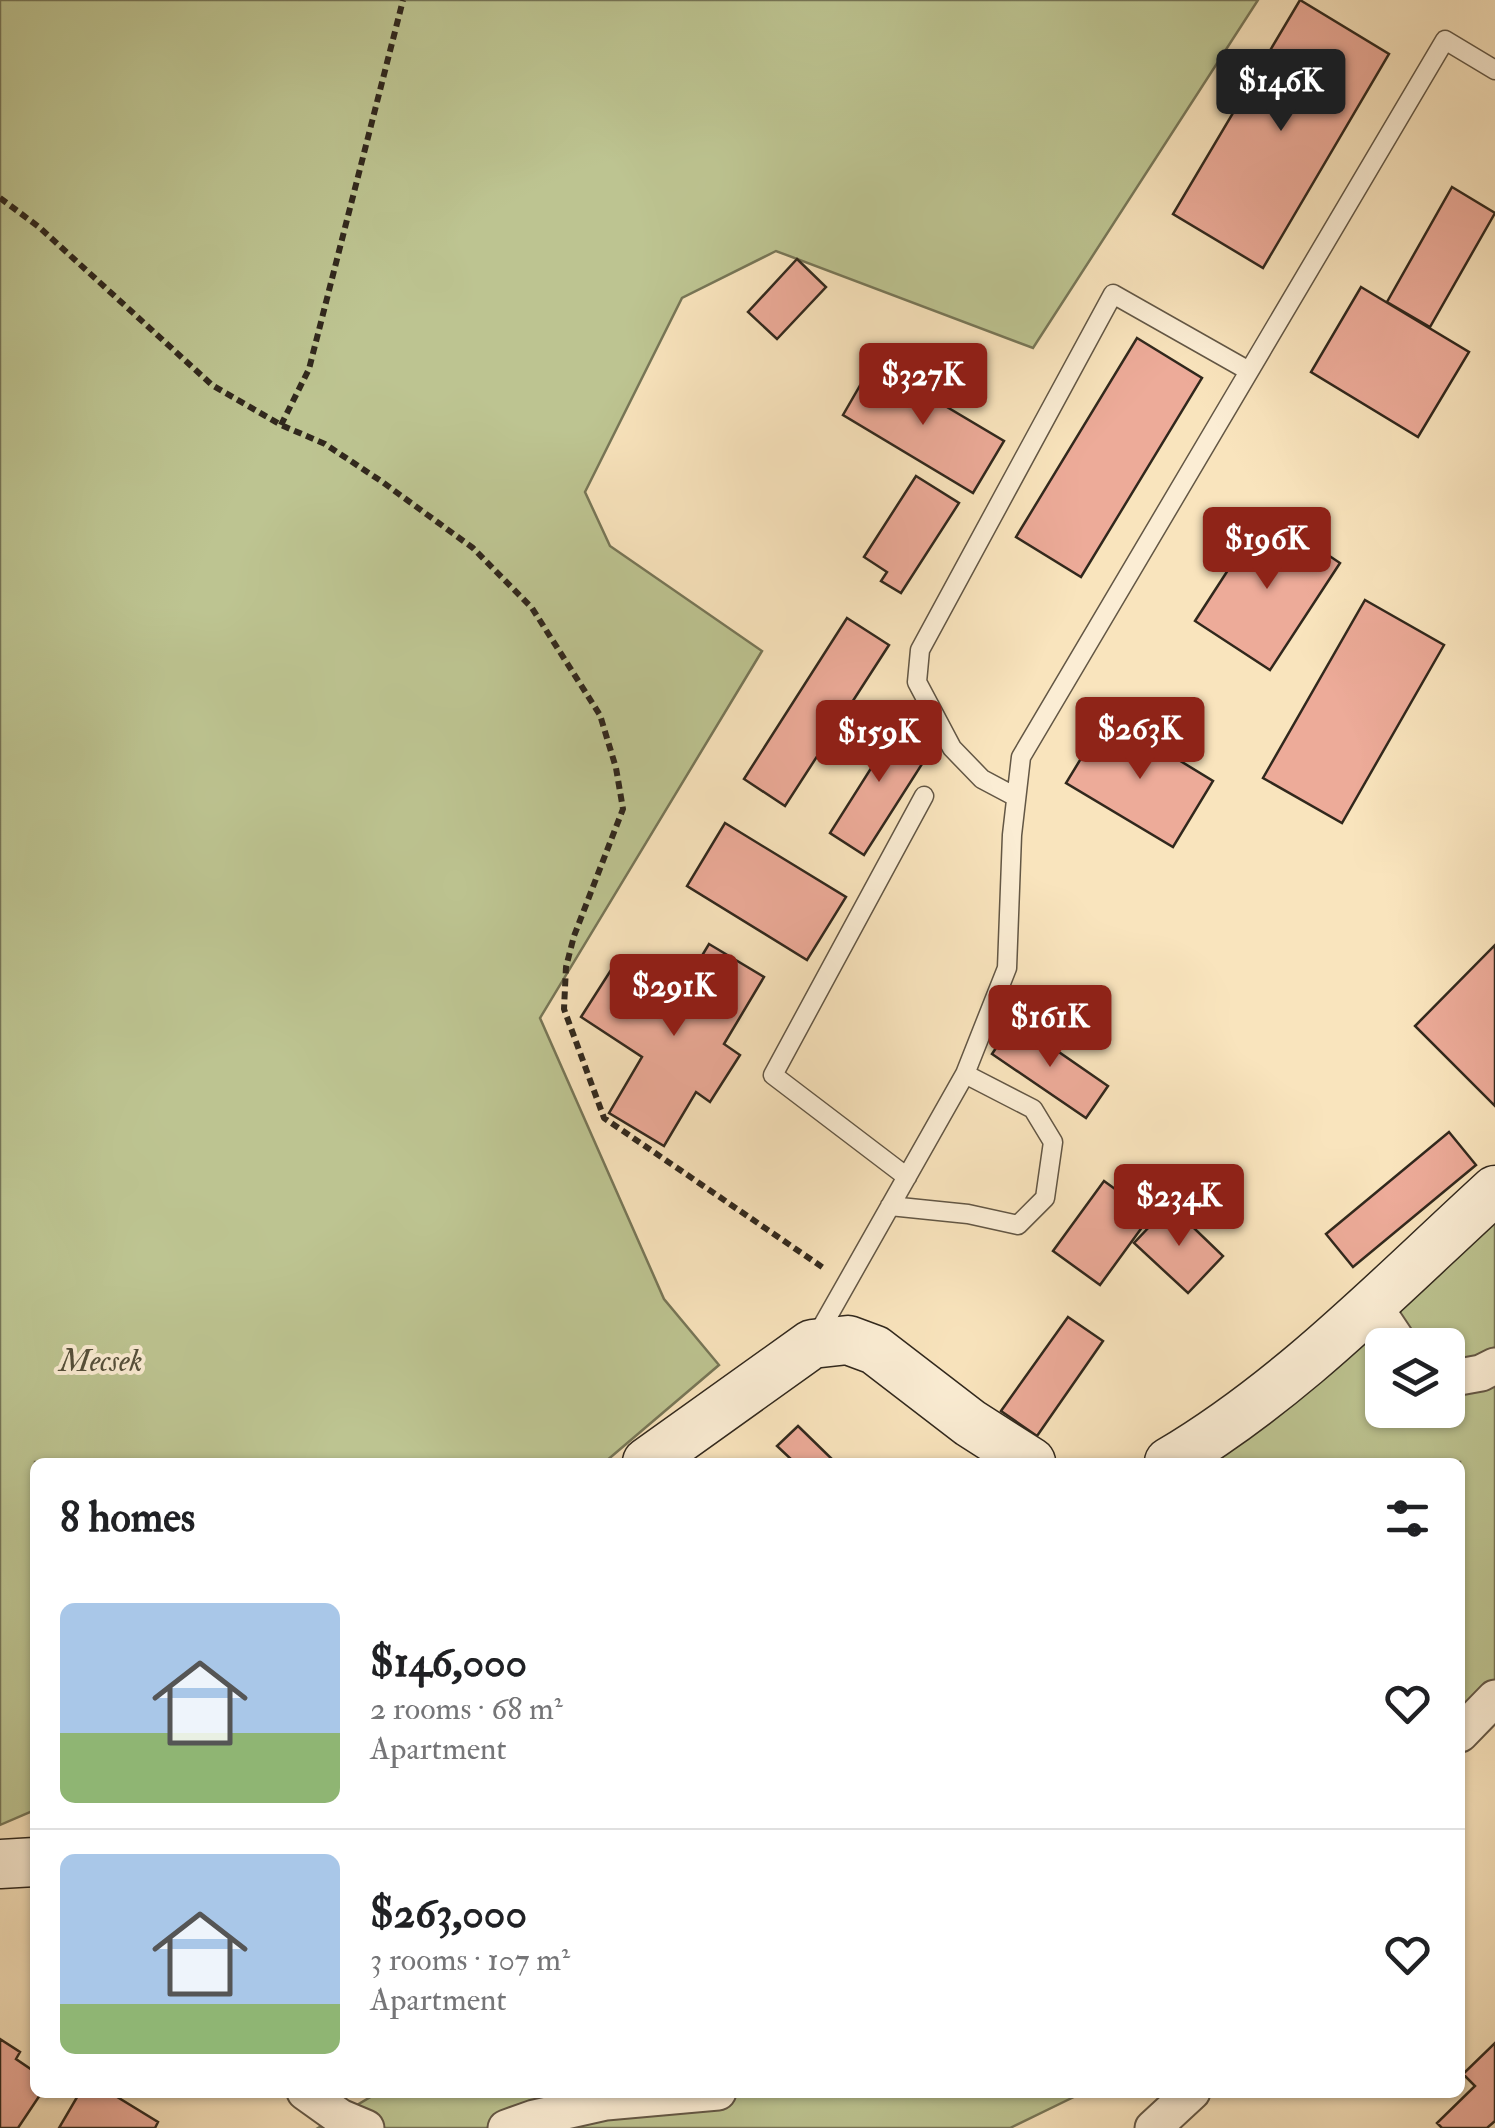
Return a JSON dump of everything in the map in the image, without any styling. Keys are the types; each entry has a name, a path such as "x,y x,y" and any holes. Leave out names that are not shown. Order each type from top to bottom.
{"street":[{"path":"1176,1458 1218,1432 1300,1370 1495,1190"},
{"path":"1372,1303 1389,1328"},
{"path":"653,1458 812,1344 848,1340 875,1350 970,1423 1025,1458"},
{"path":"1465,1375 1495,1366"},
{"path":"1465,1729 1495,1698"},
{"path":"322,2098 340,2117 366,2128"},
{"path":"506,2128 606,2102 651,2098"},
{"path":"1153,2128 1186,2098"}],"lane":[{"path":"812,1344 965,1074 1006,968 1021,756 1445,40 1495,70"},
{"path":"1016,797 982,779 952,748 917,682 920,650 1113,294 1249,371"},
{"path":"907,1177 773,1075 924,796"},
{"path":"890,1206 968,1214 1018,1225 1044,1198 1054,1142 1033,1109 965,1074"}],"path":[{"path":"281,424 309,369 403,0"},
{"path":"0,198 40,226 212,384 325,444 474,548 532,608 600,715 623,809 566,966 564,1009 604,1118 847,1284"}],"green space":[{"name":"Mecsek","path":"0,0 1258,0 1033,348 776,251 682,298 585,492 610,546 762,651 540,1018 664,1299 719,1365 610,1458 30,1458 30,1812 0,1825"},
{"path":"1495,1215 1495,1688 1465,1716 1465,1458 1221,1458 1365,1330 1365,1428 1465,1428 1465,1328 1367,1328"},
{"path":"369,2098 1072,2098 1010,2128 318,2128"}],"building":[{"path":"1300,0 1389,54 1263,268 1173,214"},
{"path":"1452,187 1495,213 1430,327 1387,302"},
{"path":"797,259 826,287 777,339 748,312"},
{"path":"1361,287 1469,352 1418,437 1311,372"},
{"path":"1137,338 1202,378 1081,577 1016,537"},
{"path":"873,363 1004,441 973,493 843,415"},
{"path":"916,476 959,503 901,593 881,581 887,572 864,557"},
{"path":"1265,513 1340,563 1270,670 1195,621"},
{"path":"1365,600 1444,645 1342,823 1263,778"},
{"path":"847,618 889,645 785,806 744,779"},
{"path":"1107,716 1213,781 1173,847 1066,783"},
{"path":"876,719 929,753 864,855 830,833 875,762 856,750"},
{"path":"725,823 846,897 807,960 687,886"},
{"path":"709,944 764,977 724,1044 740,1055 710,1102 696,1092 664,1146 609,1113 642,1057 581,1017 611,970 670,1009"},
{"path":"1495,945 1495,1106 1415,1026"},
{"path":"1014,1021 1108,1086 1086,1118 992,1054"},
{"path":"1449,1132 1476,1165 1353,1267 1326,1234"},
{"path":"1104,1181 1151,1215 1100,1285 1053,1251"},
{"path":"1170,1205 1223,1256 1188,1293 1134,1243"},
{"path":"1068,1317 1103,1341 1037,1436 1001,1411"},
{"path":"798,1426 831,1458 790,1458 777,1446"},
{"path":"0,2039 20,2052 16,2059 30,2069 30,2098 38,2098 18,2128 0,2128"},
{"path":"1495,2043 1495,2121 1487,2128 1442,2128 1437,2123 1475,2086 1465,2072"},
{"path":"76,2098 119,2098 158,2122 155,2128 59,2128"}]}
